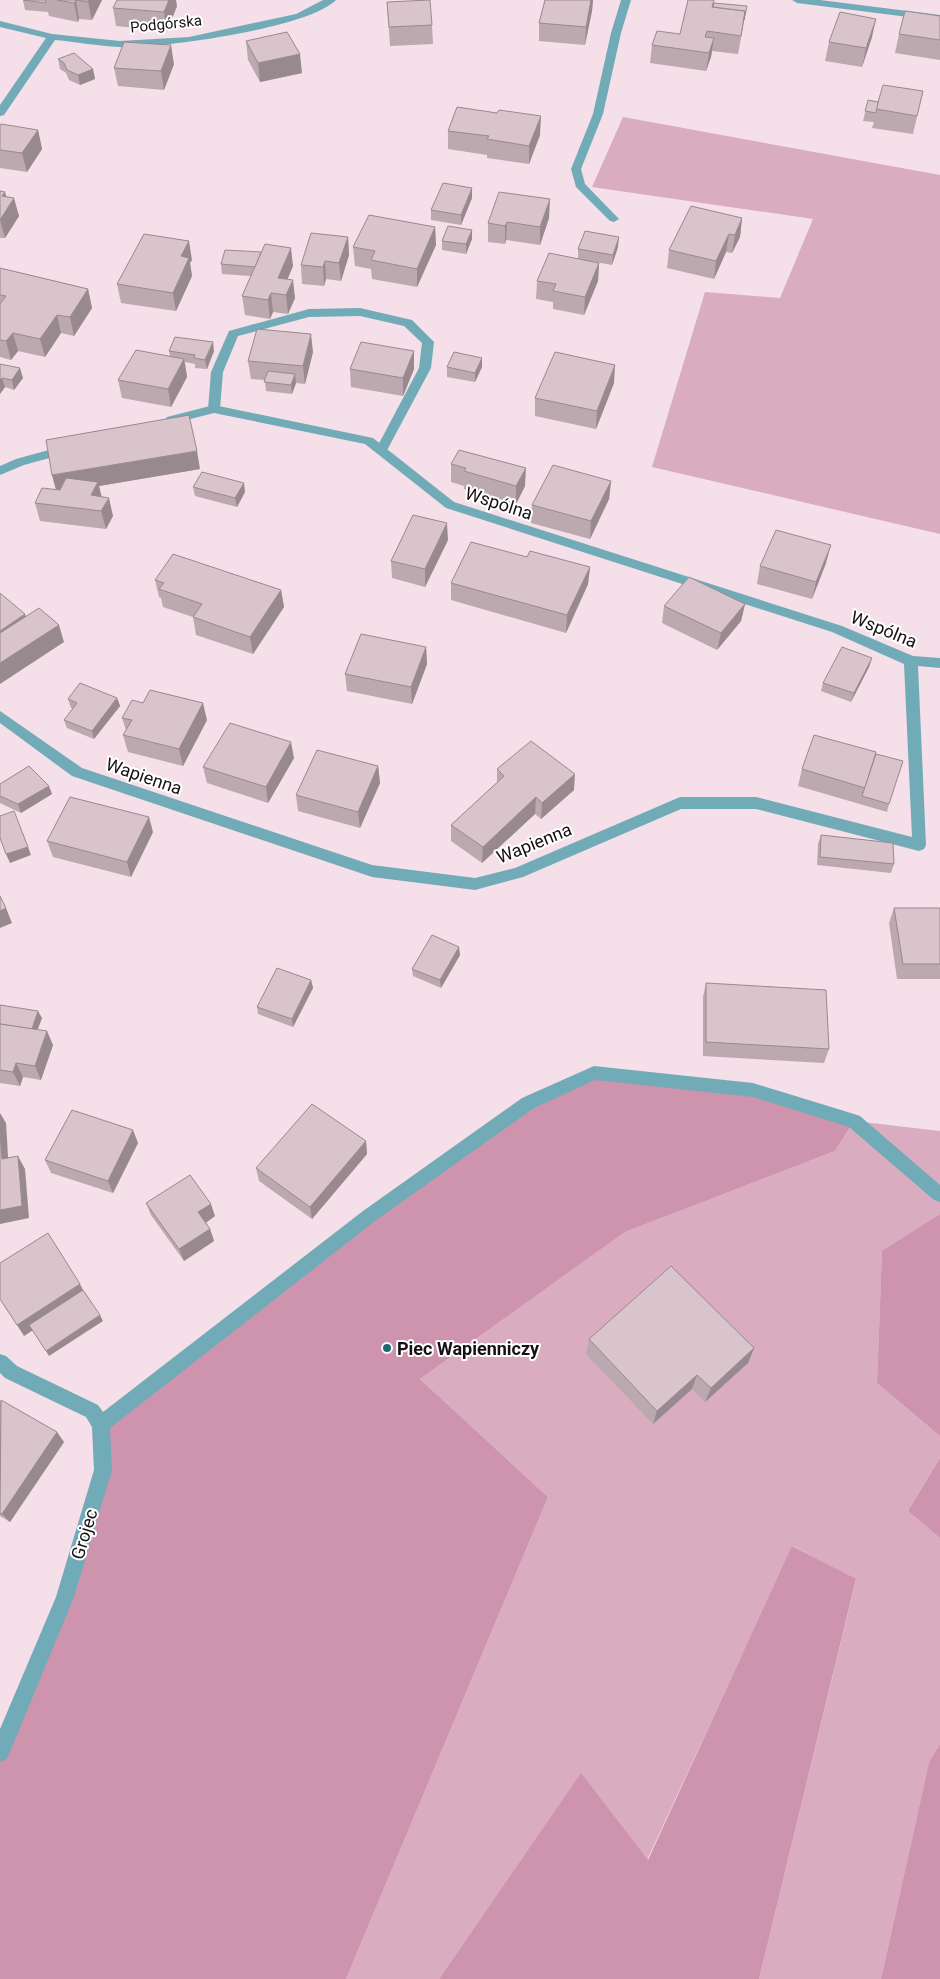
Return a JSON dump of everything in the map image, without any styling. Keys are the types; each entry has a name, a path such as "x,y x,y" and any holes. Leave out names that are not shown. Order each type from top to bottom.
{"street":[{"name":"Podgórska","path":"0,24 52,37 120,44 188,40 299,16 331,0"},
{"path":"614,220 580,185 576,169 598,114 616,33 626,0"},
{"path":"797,0 940,18"},
{"path":"0,113 52,37"},
{"path":"214,409 217,372 233,334 309,313 360,312 408,323 428,342 425,368 381,451"},
{"name":"Wspólna","path":"158,424 214,409 369,441 450,506 837,629 911,661 940,663"},
{"path":"0,471 20,462 76,447"},
{"name":"Wapienna","path":"0,716 76,772 372,872 475,884 518,873 680,803 756,803 919,845 911,661"},
{"path":"0,1362 11,1372 92,1411 101,1424 369,1216 528,1103 594,1073 753,1090 854,1120 940,1195"},
{"name":"Grojec","path":"0,1752 65,1597 103,1470 101,1424"}],"shaded area":[{"path":"623,117 940,175 940,534 652,467 705,292 780,298 813,219 592,187"},
{"path":"594,1073 753,1090 854,1121 835,1151 625,1232 420,1379 548,1497 346,1979 0,1979 0,1752 103,1470 101,1424 528,1103"},
{"path":"854,1121 940,1131 940,1214 882,1252 877,1383 940,1436 940,1458 908,1511 940,1538 940,1744 929,1762 881,1979 759,1979 856,1580 793,1546 647,1860 581,1774 439,1979 346,1979 548,1497 420,1379 625,1232 835,1151"},
{"path":"940,1214 940,1436 877,1383 882,1251"},
{"path":"940,1458 940,1538 908,1511"},
{"path":"792,1546 856,1579 759,1979 439,1979 581,1773 648,1860"},
{"path":"940,1744 940,1979 881,1979 929,1762"}],"building":[{"path":"23,0 45,0 46,3"},
{"path":"57,0 76,0 74,3"},
{"path":"117,0 169,0 164,12 113,8"},
{"path":"430,0 432,25 389,27 387,2"},
{"path":"545,0 591,0 586,27 539,23"},
{"path":"688,0 714,0 712,7 745,11 741,36 707,31 705,37 714,38 709,53 652,45 657,31 680,34"},
{"path":"714,3 747,6 744,20 745,11 713,7"},
{"path":"905,11 940,16 940,40 899,34"},
{"path":"840,12 876,19 866,48 829,42"},
{"path":"287,32 300,54 258,63 246,41"},
{"path":"124,42 171,45 161,71 114,68"},
{"path":"74,53 93,69 78,75 67,70 64,63 58,59"},
{"path":"883,85 923,91 917,116 876,109"},
{"path":"868,100 878,102 876,113 865,111"},
{"path":"457,107 497,113 499,110 541,116 529,146 487,139 489,136 448,131"},
{"path":"1,124 38,130 22,153 0,150"},
{"path":"443,183 472,188 461,215 431,210"},
{"path":"0,191 5,192 2,196 14,198 0,220"},
{"path":"499,192 550,199 540,227 507,222 505,226 488,223"},
{"path":"691,206 742,218 735,235 729,234 716,261 669,250"},
{"path":"369,215 435,227 417,269 371,260 375,251 353,247"},
{"path":"448,226 472,230 466,244 442,241"},
{"path":"585,231 619,237 613,255 578,249"},
{"path":"311,233 348,237 339,263 325,261 323,267 301,265"},
{"path":"144,234 189,241 181,256 189,258 173,293 117,284"},
{"path":"265,244 291,248 278,278 293,280 286,295 271,293 268,300 242,296"},
{"path":"225,250 261,252 255,267 221,264"},
{"path":"549,253 599,263 585,297 553,291 556,284 537,281"},
{"path":"0,268 88,289 70,317 57,315 40,339 13,333 6,341 0,340 0,304 6,296 0,295"},
{"path":"257,329 311,334 303,366 248,361"},
{"path":"175,337 213,342 205,360 194,358 195,355 169,351"},
{"path":"361,342 414,351 403,378 350,369"},
{"path":"136,350 184,359 168,389 118,380"},
{"path":"454,352 482,358 475,373 447,367"},
{"path":"555,352 615,365 597,411 535,398"},
{"path":"0,364 20,368 12,380 2,378 0,380"},
{"path":"268,371 295,374 291,385 264,382"},
{"path":"189,415 197,451 52,475 46,440"},
{"path":"459,450 526,468 516,486 464,471 466,468 451,464"},
{"path":"553,465 611,481 591,521 532,505"},
{"path":"202,472 244,483 235,498 193,487"},
{"path":"66,478 98,482 91,495 109,498 101,511 35,503 42,488 60,490"},
{"path":"413,515 447,523 425,569 391,561"},
{"path":"776,530 831,545 816,582 760,566"},
{"path":"471,542 527,557 530,551 590,567 567,615 451,583"},
{"path":"173,554 281,590 250,637 193,617 202,604 159,589 164,583 155,580"},
{"path":"689,577 745,604 721,633 664,606"},
{"path":"0,593 25,614 0,631"},
{"path":"39,608 59,625 0,663 0,633"},
{"path":"361,634 426,647 411,687 345,674"},
{"path":"842,647 872,658 854,693 823,683"},
{"path":"80,683 117,698 92,731 64,720 77,703 68,699"},
{"path":"150,690 203,703 179,749 123,735 132,720 122,718 132,700 143,703"},
{"path":"230,723 291,742 266,787 203,767"},
{"path":"814,735 876,752 865,788 802,769"},
{"path":"531,741 575,774 542,803 536,797 483,847 451,825 504,776 497,769"},
{"path":"317,750 378,766 358,812 296,795"},
{"path":"876,754 903,761 889,804 862,796"},
{"path":"29,766 49,786 18,804 0,796 0,784"},
{"path":"70,797 149,817 127,862 47,841"},
{"path":"14,811 28,847 6,854 0,838 0,816"},
{"path":"821,835 893,843 894,864 820,857"},
{"path":"0,896 6,908 0,911"},
{"path":"894,908 940,908 940,964 903,964"},
{"path":"432,935 459,947 440,980 412,969"},
{"path":"277,968 311,980 292,1019 257,1007"},
{"path":"706,983 826,990 829,1049 706,1042"},
{"path":"0,1005 38,1011 32,1029 0,1024"},
{"path":"0,1024 47,1031 35,1066 16,1063 13,1072 0,1070"},
{"path":"312,1104 366,1141 310,1207 256,1168"},
{"path":"72,1110 133,1130 108,1181 45,1160"},
{"path":"0,1132 2,1159 18,1156 22,1206 0,1210"},
{"path":"190,1175 211,1204 198,1212 210,1229 179,1249 146,1203"},
{"path":"48,1233 80,1284 17,1325 0,1299 0,1263"},
{"path":"671,1266 754,1348 711,1388 697,1375 657,1411 589,1339"},
{"path":"83,1290 100,1315 46,1351 29,1325"},
{"path":"1,1400 57,1432 2,1514 0,1513"}],"place":[{"name":"Piec Wapienniczy","path":"387,1348"}]}
